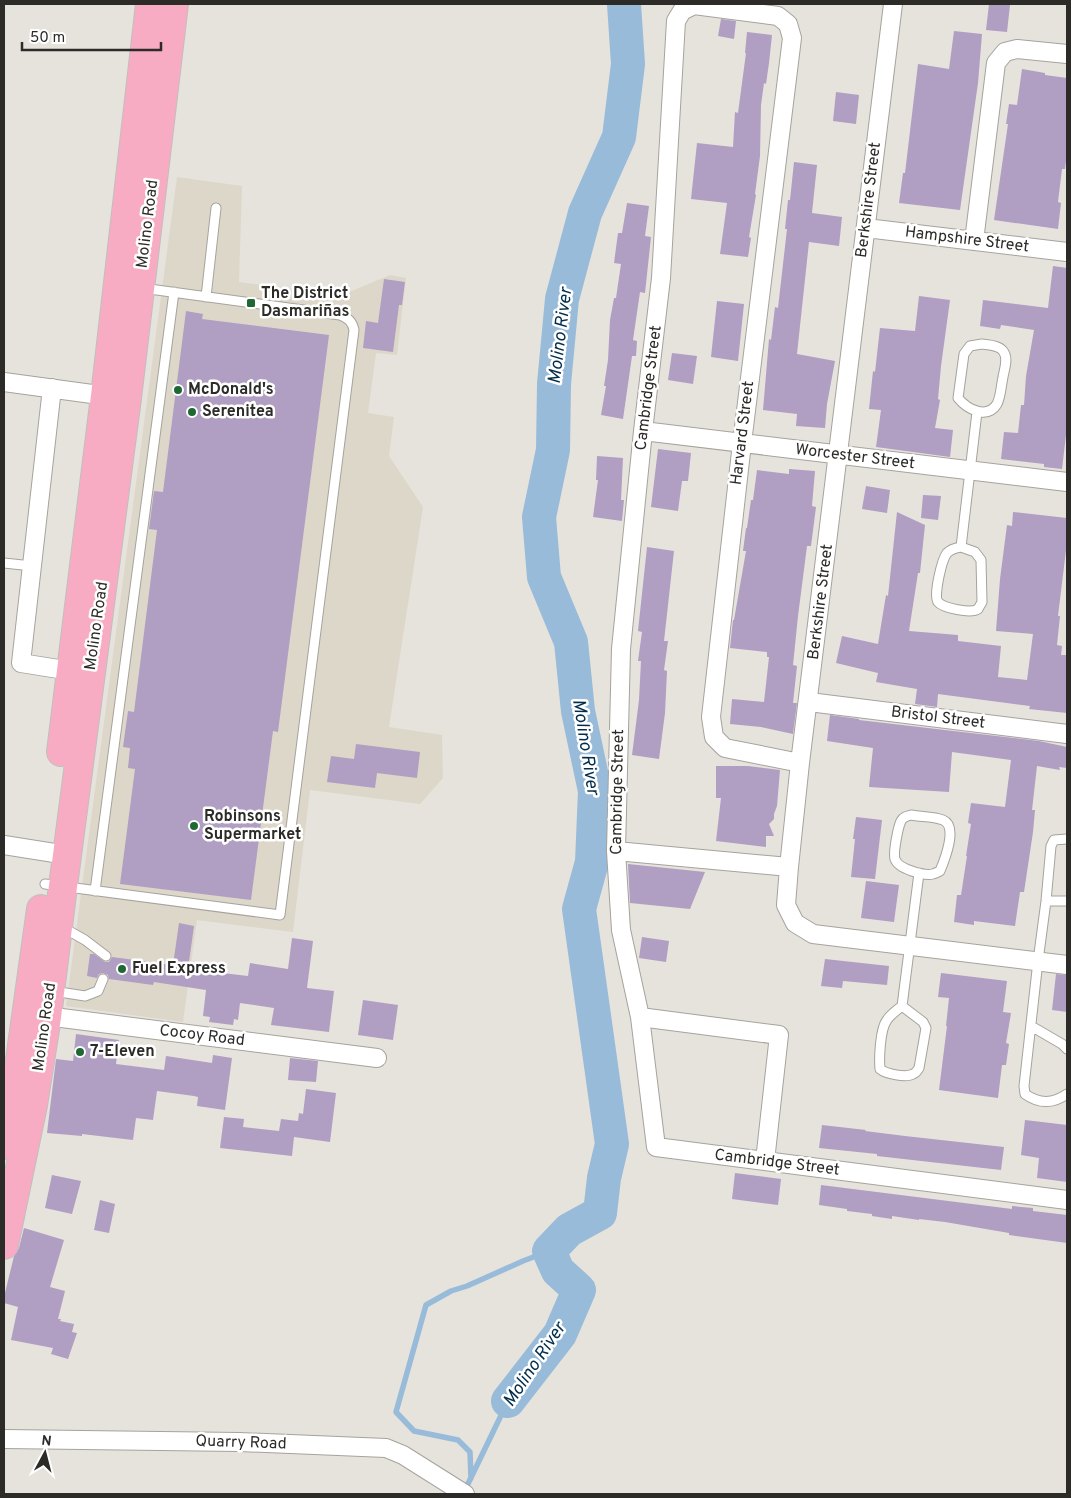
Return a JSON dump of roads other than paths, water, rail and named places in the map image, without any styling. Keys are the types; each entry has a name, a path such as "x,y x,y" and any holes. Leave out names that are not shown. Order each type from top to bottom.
{"main road":[{"name":"Molino Road","path":"129,286 150,4"},
{"name":"Molino Road","path":"42,1007 54,885 129,286 174,4"},
{"name":"Molino Road","path":"58,853 71,671 116,397"},
{"name":"Molino Road","path":"4,1144 42,1007 58,925 54,885"},
{"name":"Molino Road","path":"4,1245 18,1092"}],"street":[{"name":"Berkshire Street","path":"893,4 800,764 786,905 795,923 813,934 1067,964"},
{"name":"Cambridge Street","path":"792,38 788,24 778,16 694,5 682,10 676,21 661,278 621,648 616,851 621,930 640,1017 656,1147 1067,1200"},
{"name":"Harvard Street","path":"792,38 742,443 711,717 714,737 725,748 800,764"},
{"path":"974,241 996,63 1006,52 1017,49 1067,54"},
{"name":"Hampshire Street","path":"866,228 1067,252"},
{"path":"4,382 116,397"},
{"path":"52,388 21,662 71,671"},
{"name":"Worcester Street","path":"644,432 1067,482"},
{"name":"Bristol Street","path":"809,702 1067,734"},
{"path":"4,845 58,853"},
{"path":"616,851 789,867"},
{"name":"Cocoy Road","path":"42,1007 378,1058"},
{"path":"640,1017 779,1035 766,1161"},
{"name":"Quarry Road","path":"4,1440 238,1442 386,1448 403,1455 464,1494"}],"lane":[{"path":"206,297 216,208"},
{"path":"54,885 280,916 354,330 352,322 340,315 129,286"},
{"path":"95,891 174,292"},
{"path":"982,344 997,347 1004,351 1006,358 999,399 996,406 989,411 977,412 965,406 958,398 964,354 970,346 982,344"},
{"path":"961,547 977,412"},
{"path":"961,547 975,552 981,560 982,602 979,608 972,611 946,607 938,603 935,597 943,558 952,549 961,547"},
{"path":"4,563 32,566"},
{"path":"911,815 944,820 950,826 951,834 940,871 932,874 919,873 901,867 895,861 894,854 900,822 904,817 911,815"},
{"path":"1067,839 1054,840 1051,846 1024,1086 1025,1094 1031,1098 1051,1102 1067,1094"},
{"path":"902,1006 923,1022 926,1028 919,1068 911,1076 886,1073 880,1069 880,1061 884,1027 887,1020 902,1006 919,873"},
{"path":"1046,901 1067,901"},
{"path":"58,925 85,940 106,956"},
{"path":"42,1007 98,991 102,978"},
{"path":"1031,1026 1067,1048"}],"waterway":[{"name":"Molino River","path":"508,1401 560,1334 579,1290 558,1271 549,1251 569,1230 600,1213 604,1178 612,1144 579,909 592,862 595,791 578,711 571,642 544,577 539,517 553,450 554,384 562,299 585,213 619,137 628,64 624,4"},
{"path":"471,1478 470,1452 458,1440 414,1431 396,1412 426,1305 451,1291 549,1251"},
{"name":"Molino River","path":"465,1490 508,1401"}],"place":[{"name":"The District Dasmariñas","path":"251,303"},
{"name":"McDonald's","path":"178,390"},
{"name":"Serenitea","path":"192,412"},
{"name":"Robinsons Supermarket","path":"194,826"},
{"name":"Fuel Express","path":"122,969"},
{"name":"7-Eleven","path":"80,1052"}]}
